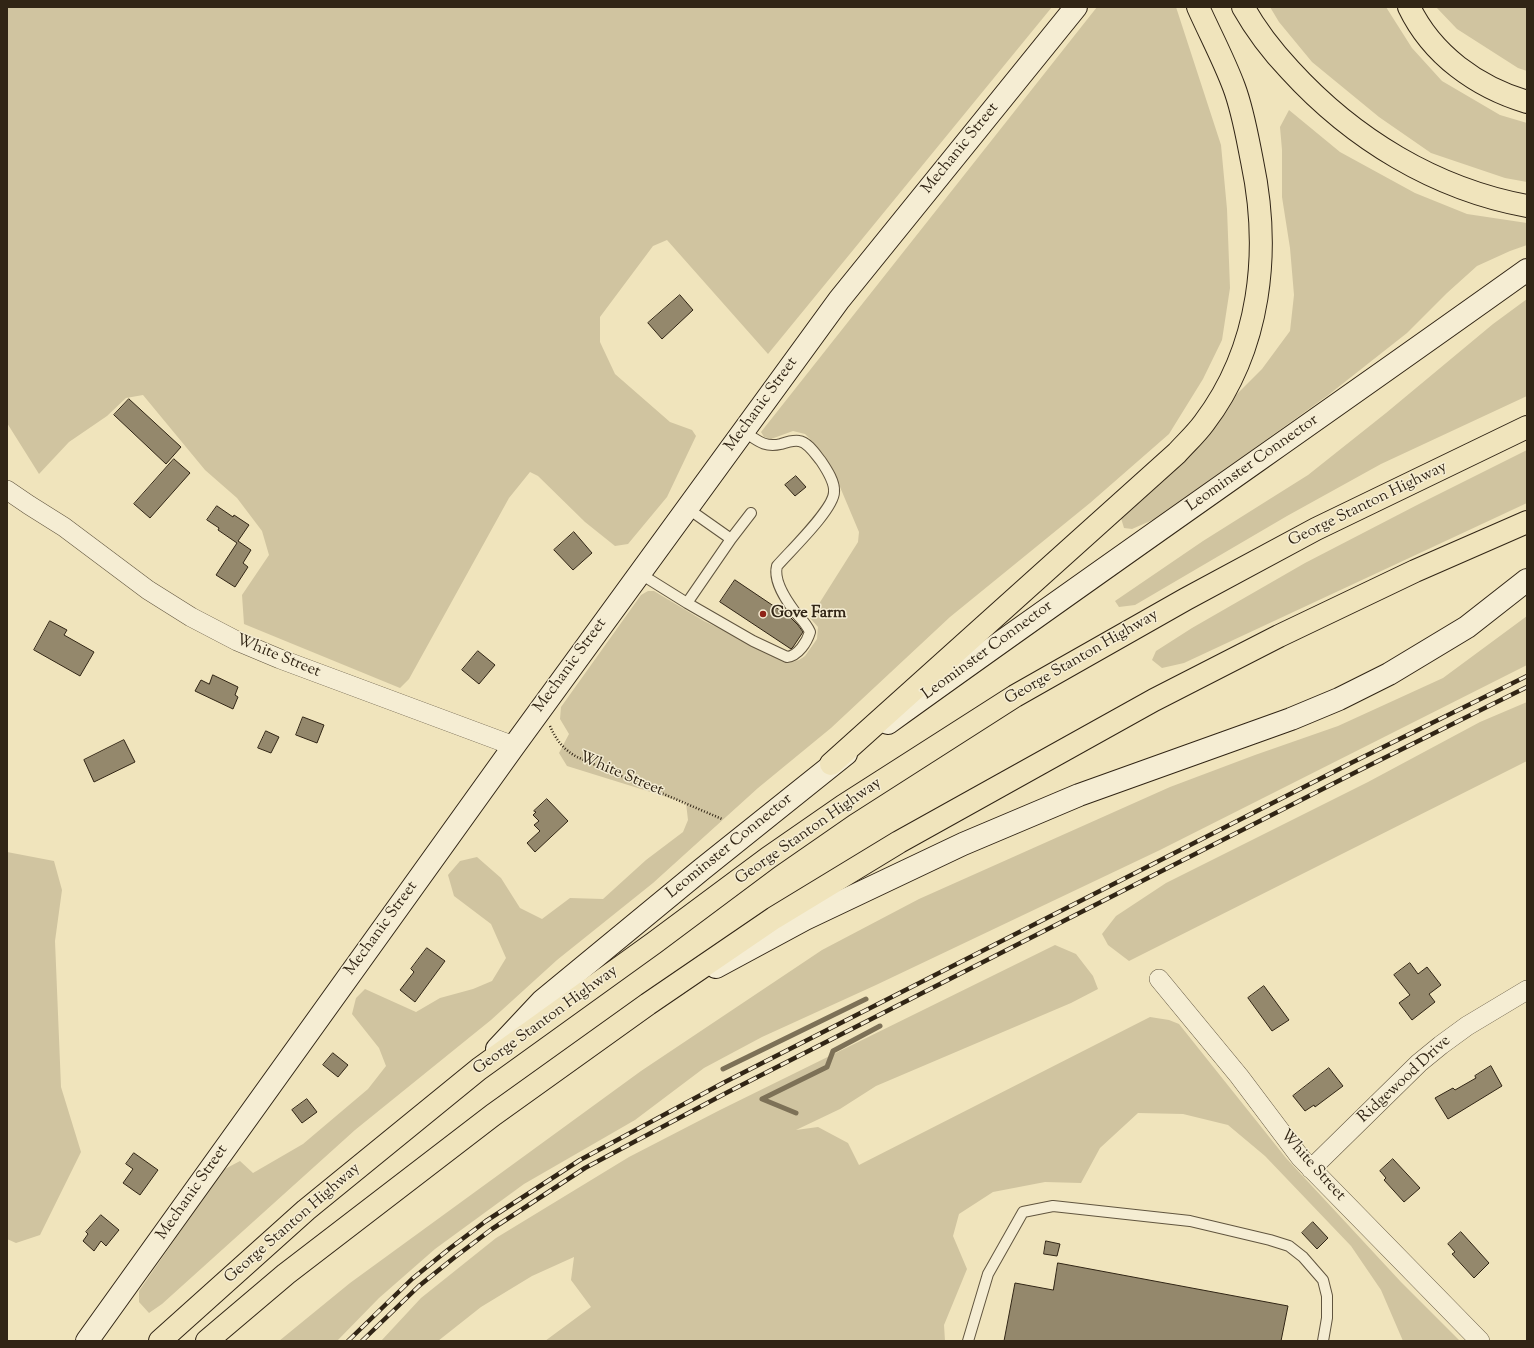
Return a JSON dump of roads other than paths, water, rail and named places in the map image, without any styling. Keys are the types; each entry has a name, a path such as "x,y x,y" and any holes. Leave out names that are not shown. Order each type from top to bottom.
{"highway":[{"path":"831,764 1177,452 1204,423 1230,381 1242,355 1255,310 1260,265 1259,198 1248,140 1234,88 1198,7"},
{"path":"1243,7 1266,42 1300,82 1333,112 1369,140 1408,164 1451,183 1507,202 1527,206"},
{"path":"1409,7 1426,35 1444,56 1460,69 1493,89 1527,102"},
{"name":"George Stanton Highway","path":"160,1341 306,1210 479,1069 768,858 857,797 1015,696 1186,599 1316,529 1527,427"},
{"name":"George Stanton Highway","path":"208,1341 292,1269 493,1115 648,1004 774,918 899,842 1140,707 1279,636 1415,571 1527,522"},
{"path":"212,1341 229,1323"}],"main road":[{"name":"Mechanic Street","path":"87,1341 542,706 839,300 1076,7"},
{"name":"Leominster Connector","path":"479,1069 542,1001 831,764 1151,535 1283,444 1527,270"},
{"path":"648,1004 805,919 963,844 1079,795 1291,719 1339,699 1389,674 1467,627 1527,580"}],"street":[{"name":"White Street","path":"7,490 64,527 148,590 191,617 237,641 514,746"},
{"name":"White Street","path":"1159,979 1239,1076 1310,1169 1480,1341"},
{"name":"Ridgewood Drive","path":"1310,1169 1419,1063 1472,1022 1527,990"}],"lane":[{"path":"639,573 753,641 787,657 796,654 808,638 810,632 807,624 796,614 784,594 777,579 776,570 777,566 826,511 833,499 834,490 832,483 820,460 804,442 795,440 773,446 766,445 743,431"},
{"path":"687,508 731,539"},
{"path":"687,603 731,539 751,513"},
{"path":"968,1341 988,1274 1023,1212 1053,1206 1190,1221 1289,1246 1304,1257 1323,1280 1327,1296 1327,1318 1323,1341"}],"waterway":[{"path":"723,1069 866,999"},
{"path":"796,1113 762,1099 827,1067 833,1051 880,1026"}],"railway":[{"path":"348,1341 412,1279 449,1249 486,1221 580,1160 723,1083 1353,762 1527,676"},
{"path":"362,1341 419,1286 455,1257 492,1229 585,1168 728,1092 1358,771 1527,687"}],"place":[{"name":"Gove Farm","path":"763,614"}]}
